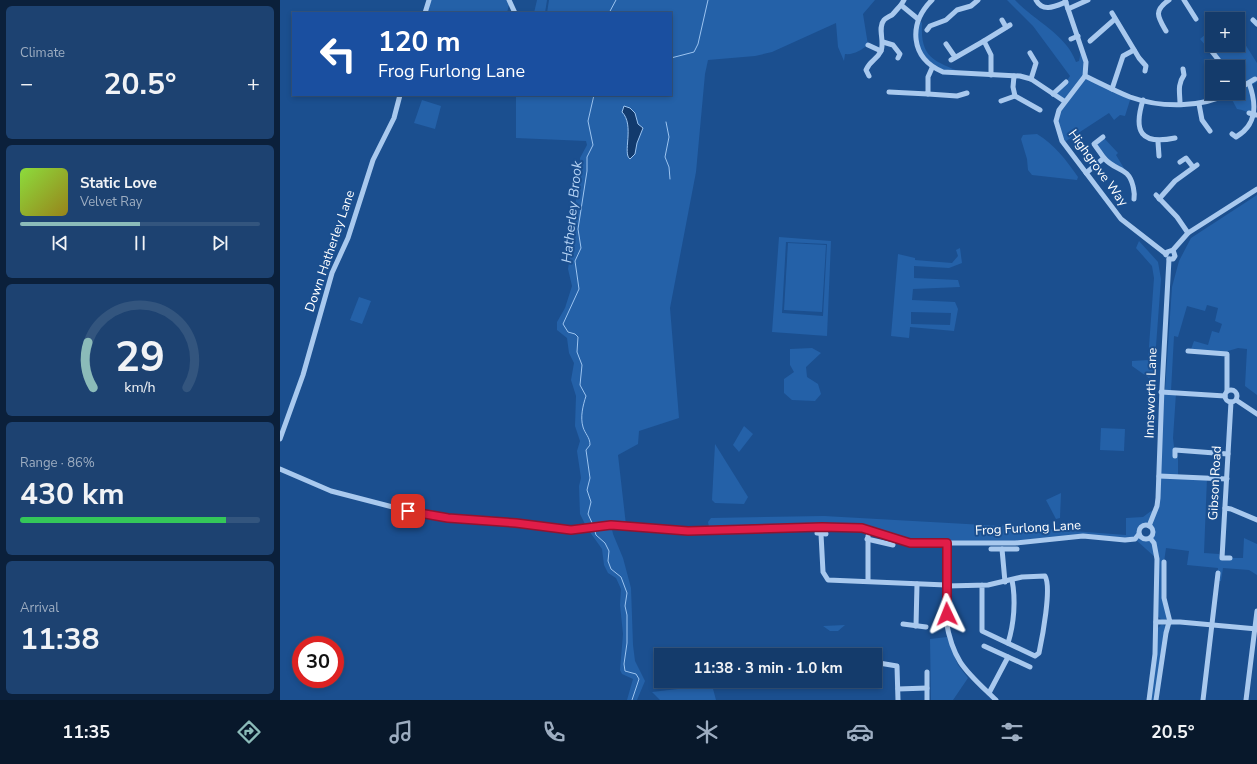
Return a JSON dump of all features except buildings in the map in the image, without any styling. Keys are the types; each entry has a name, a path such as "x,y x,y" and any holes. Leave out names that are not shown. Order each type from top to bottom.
{"street":[{"path":"425,12 429,0"},
{"path":"509,0 515,12"},
{"path":"869,76 864,70 869,62 877,57 881,51 883,42 881,26 884,20 892,14 904,0"},
{"path":"932,0 918,19 915,37 918,48 924,59 932,68 943,72 1014,76 1031,79 1064,101"},
{"path":"1036,0 1044,7 1052,8 1065,1 1086,62 1085,76 1112,89 1143,100 1180,104 1199,104 1214,100"},
{"path":"1068,9 1088,0"},
{"path":"1166,28 1159,18 1158,12 1160,7 1167,0"},
{"path":"1184,0 1193,18"},
{"path":"928,26 946,20 957,10 972,6 980,1"},
{"path":"900,5 918,19"},
{"path":"1112,13 1134,50 1147,67"},
{"path":"1090,41 1115,19"},
{"path":"946,44 953,58 1008,26 1002,20"},
{"path":"1253,20 1257,24"},
{"path":"1071,39 1078,36"},
{"path":"984,41 991,55 991,75"},
{"path":"883,42 893,45 900,55"},
{"path":"868,44 881,51"},
{"path":"1112,89 1123,56 1134,50"},
{"path":"1216,52 1214,54 1219,60"},
{"path":"1030,53 1036,63 1031,79"},
{"path":"928,94 928,77 932,68"},
{"path":"1180,104 1180,81 1186,76 1183,69"},
{"path":"1014,76 1013,87 1015,96"},
{"name":"Highgrove Way","path":"1085,76 1064,101 1059,110 1056,121 1062,141 1121,219 1166,254"},
{"path":"1245,85 1255,79"},
{"path":"1053,94 1066,82"},
{"path":"1235,138 1246,132 1253,122 1256,114 1256,99 1249,83"},
{"path":"892,91 964,96"},
{"name":"Down Hatherley Lane","path":"280,439 303,374 332,273 348,238 373,160 394,118 400,96"},
{"path":"1001,101 1015,96 1038,107"},
{"path":"1143,100 1138,116 1139,128 1144,135 1158,142 1172,139 1168,133"},
{"path":"1199,104 1201,121 1210,131"},
{"path":"1250,114 1256,114"},
{"path":"1103,137 1092,146 1111,166 1124,170 1131,177 1136,196"},
{"path":"1158,142 1159,156"},
{"path":"1086,173 1104,158"},
{"path":"1180,162 1186,158 1195,166 1175,181 1158,197 1177,217 1188,233"},
{"path":"1173,250 1176,256 1173,259 1169,259 1166,254 1168,251 1173,250 1188,233 1257,189"},
{"name":"Innsworth Lane","path":"1149,526 1157,506 1161,392 1169,259"},
{"path":"1188,351 1227,354 1226,400 1234,401 1257,414"},
{"path":"1161,392 1226,394 1231,389 1236,391 1238,396 1234,401"},
{"name":"Gibson Road","path":"1230,558 1222,560 1228,454 1234,401"},
{"path":"1175,456 1175,450 1228,454"},
{"name":"Frog Furlong Lane","path":"280,469 331,491 408,511 448,518 516,523 571,530 598,526 626,525 708,532 822,527 862,528 910,543 1015,543 1083,536 1125,540 1135,538 1139,534"},
{"path":"1159,476 1227,479"},
{"path":"1225,508 1257,520"},
{"path":"1149,526 1153,530 1150,538 1143,539 1139,534 1141,527 1149,526"},
{"path":"821,534 823,572 828,580 946,586 982,585 1005,582 1022,577 1046,577 1046,613 1039,653 1035,656 982,631 982,585"},
{"path":"868,581 868,538 893,544"},
{"path":"1149,700 1155,654 1156,622 1156,551 1154,543 1150,538"},
{"path":"947,543 946,620 955,654 965,670 996,700"},
{"path":"991,549 1017,548"},
{"path":"1002,549 1005,582"},
{"path":"1156,700 1169,622 1164,600 1164,562"},
{"path":"1203,700 1212,624 1214,581 1218,573"},
{"path":"1008,643 1012,631 1014,595 1012,580"},
{"path":"916,626 917,584"},
{"path":"1246,700 1256,629 1257,611"},
{"path":"1156,622 1212,624 1256,629"},
{"path":"903,624 926,627"},
{"path":"984,646 1030,667"},
{"path":"989,693 1008,657"},
{"path":"882,664 897,666 898,700"},
{"path":"927,672 927,700"},
{"path":"898,689 927,688"}],"shaded area":[{"path":"429,0 510,0 507,12 425,12"},
{"path":"537,0 547,0 545,12 534,12"},
{"path":"549,0 875,0 863,14 868,45 854,53 845,54 844,61 838,47 836,23 772,52 755,56 708,60 705,74 696,172 670,308 679,418 639,431 638,444 618,455 626,525 611,525 623,558 631,588 635,661 645,681 637,700 627,700 633,679 622,674 620,670 623,634 620,605 621,589 616,578 608,573 604,565 602,549 587,528 580,514 579,486 581,478 577,451 580,441 575,426 576,396 571,380 574,363 569,353 567,338 557,330 557,322 565,308 572,286 568,269 570,256 574,246 571,219 576,200 581,168 580,158 587,145 586,141 516,138 516,96 672,96 672,12 547,12"},
{"path":"1007,0 1015,0 1049,28 1065,43 1076,62 1079,61 1082,46 1085,76 1131,97 1125,116 1120,115 1114,120 1109,113 1063,143 1056,121 1064,101 1053,94 1066,82 1070,76 1033,26"},
{"path":"918,19 922,23 924,44 931,57 944,65 963,73 932,68 918,48"},
{"path":"1205,35 1205,45 1200,39"},
{"path":"1245,44 1257,63 1257,82 1250,86 1256,115 1237,109 1232,100 1245,100 1245,60 1218,60 1211,52 1245,52"},
{"path":"422,100 441,106 435,129 414,123"},
{"path":"624,106 630,108 635,113 638,124 643,128 637,143 635,154 630,159 627,151 628,124 622,112"},
{"path":"1037,134 1060,153 1078,177 1077,180 1032,175 1028,170 1027,159 1021,139 1023,135"},
{"path":"1103,137 1118,153 1116,155 1125,170 1111,166 1094,144"},
{"path":"1257,195 1257,395 1245,386 1247,349 1238,348 1228,351 1227,354 1190,352 1194,341 1208,345 1212,331 1219,333 1222,324 1215,321 1218,308 1207,305 1205,311 1187,306 1178,337 1174,336 1171,391 1165,390 1172,287 1179,261 1191,238"},
{"path":"779,237 831,241 827,336 772,332","holes":["786,242 827,244 823,316 782,313"]},
{"path":"1139,241 1158,262 1161,279 1154,373 1149,378 1132,366 1132,361 1148,360 1154,278 1152,266 1136,248"},
{"path":"788,243 826,245 822,312 784,310"},
{"path":"960,248 962,263 949,268 914,266 914,278 958,280 960,287 913,289 912,300 955,302 958,309 954,331 910,327 909,338 891,336 898,254 915,258 915,260 952,263 958,256 956,250","holes":["911,312 951,313 950,325 911,324"]},
{"path":"359,297 371,301 362,324 350,320"},
{"path":"812,348 821,353 806,367 807,377 818,384 821,394 815,401 792,400 784,393 784,379 794,372 790,365 790,349"},
{"path":"1161,392 1176,393 1173,438 1175,456 1178,457 1178,477 1207,478 1204,553 1219,554 1223,558 1243,558 1244,538 1257,544 1257,575 1249,570 1223,568 1221,581 1217,581 1218,568 1187,565 1189,551 1166,548 1164,562 1167,619 1162,620 1157,616 1157,559 1135,539 1097,536 1015,543 922,543 862,528 757,524 709,527 708,522 711,518 824,516 1002,526 1006,524 1006,530 1010,530 1010,524 1020,527 1126,535 1126,518 1143,517 1151,511 1154,512 1157,506","holes":["1147,525 1151,527 1153,533 1150,538 1145,539 1141,537 1139,531 1142,526"]},
{"path":"744,426 753,434 739,452 733,445"},
{"path":"1101,428 1125,429 1124,451 1100,450"},
{"path":"715,444 748,497 744,504 715,503 712,500"},
{"path":"1061,493 1060,518 1056,519 1046,500"},
{"path":"1162,624 1165,626 1156,700 1150,700 1157,629"},
{"path":"845,625 838,631 830,631 823,626"},
{"path":"947,637 958,665 968,678 953,700 931,700 930,639"},
{"path":"686,688 713,688 716,700 660,700 652,692"}],"waterway":[{"name":"Hatherley Brook","path":"610,12 616,0"},
{"path":"672,58 694,52 698,44 708,0"},
{"name":"Hatherley Brook","path":"593,525 588,514 591,502 587,490 590,478 586,450 590,445 582,423 582,411 586,396 580,385 582,365 577,352 578,337 575,334 568,332 563,324 579,289 575,261 581,248 578,229 587,171 587,157 593,145 588,121 594,96"},
{"path":"666,122 669,137 665,157 669,167 670,179"},
{"name":"Hatherley Brook","path":"594,528 596,535 605,543 609,551 608,561 611,569 621,577 627,593 625,606 627,615 627,643 624,664 625,671 636,674 639,679 632,700"}],"route":[{"path":"408,511 448,518 516,523 571,530 611,525 708,532 822,527 862,528 910,543 947,543 947,614"}]}
